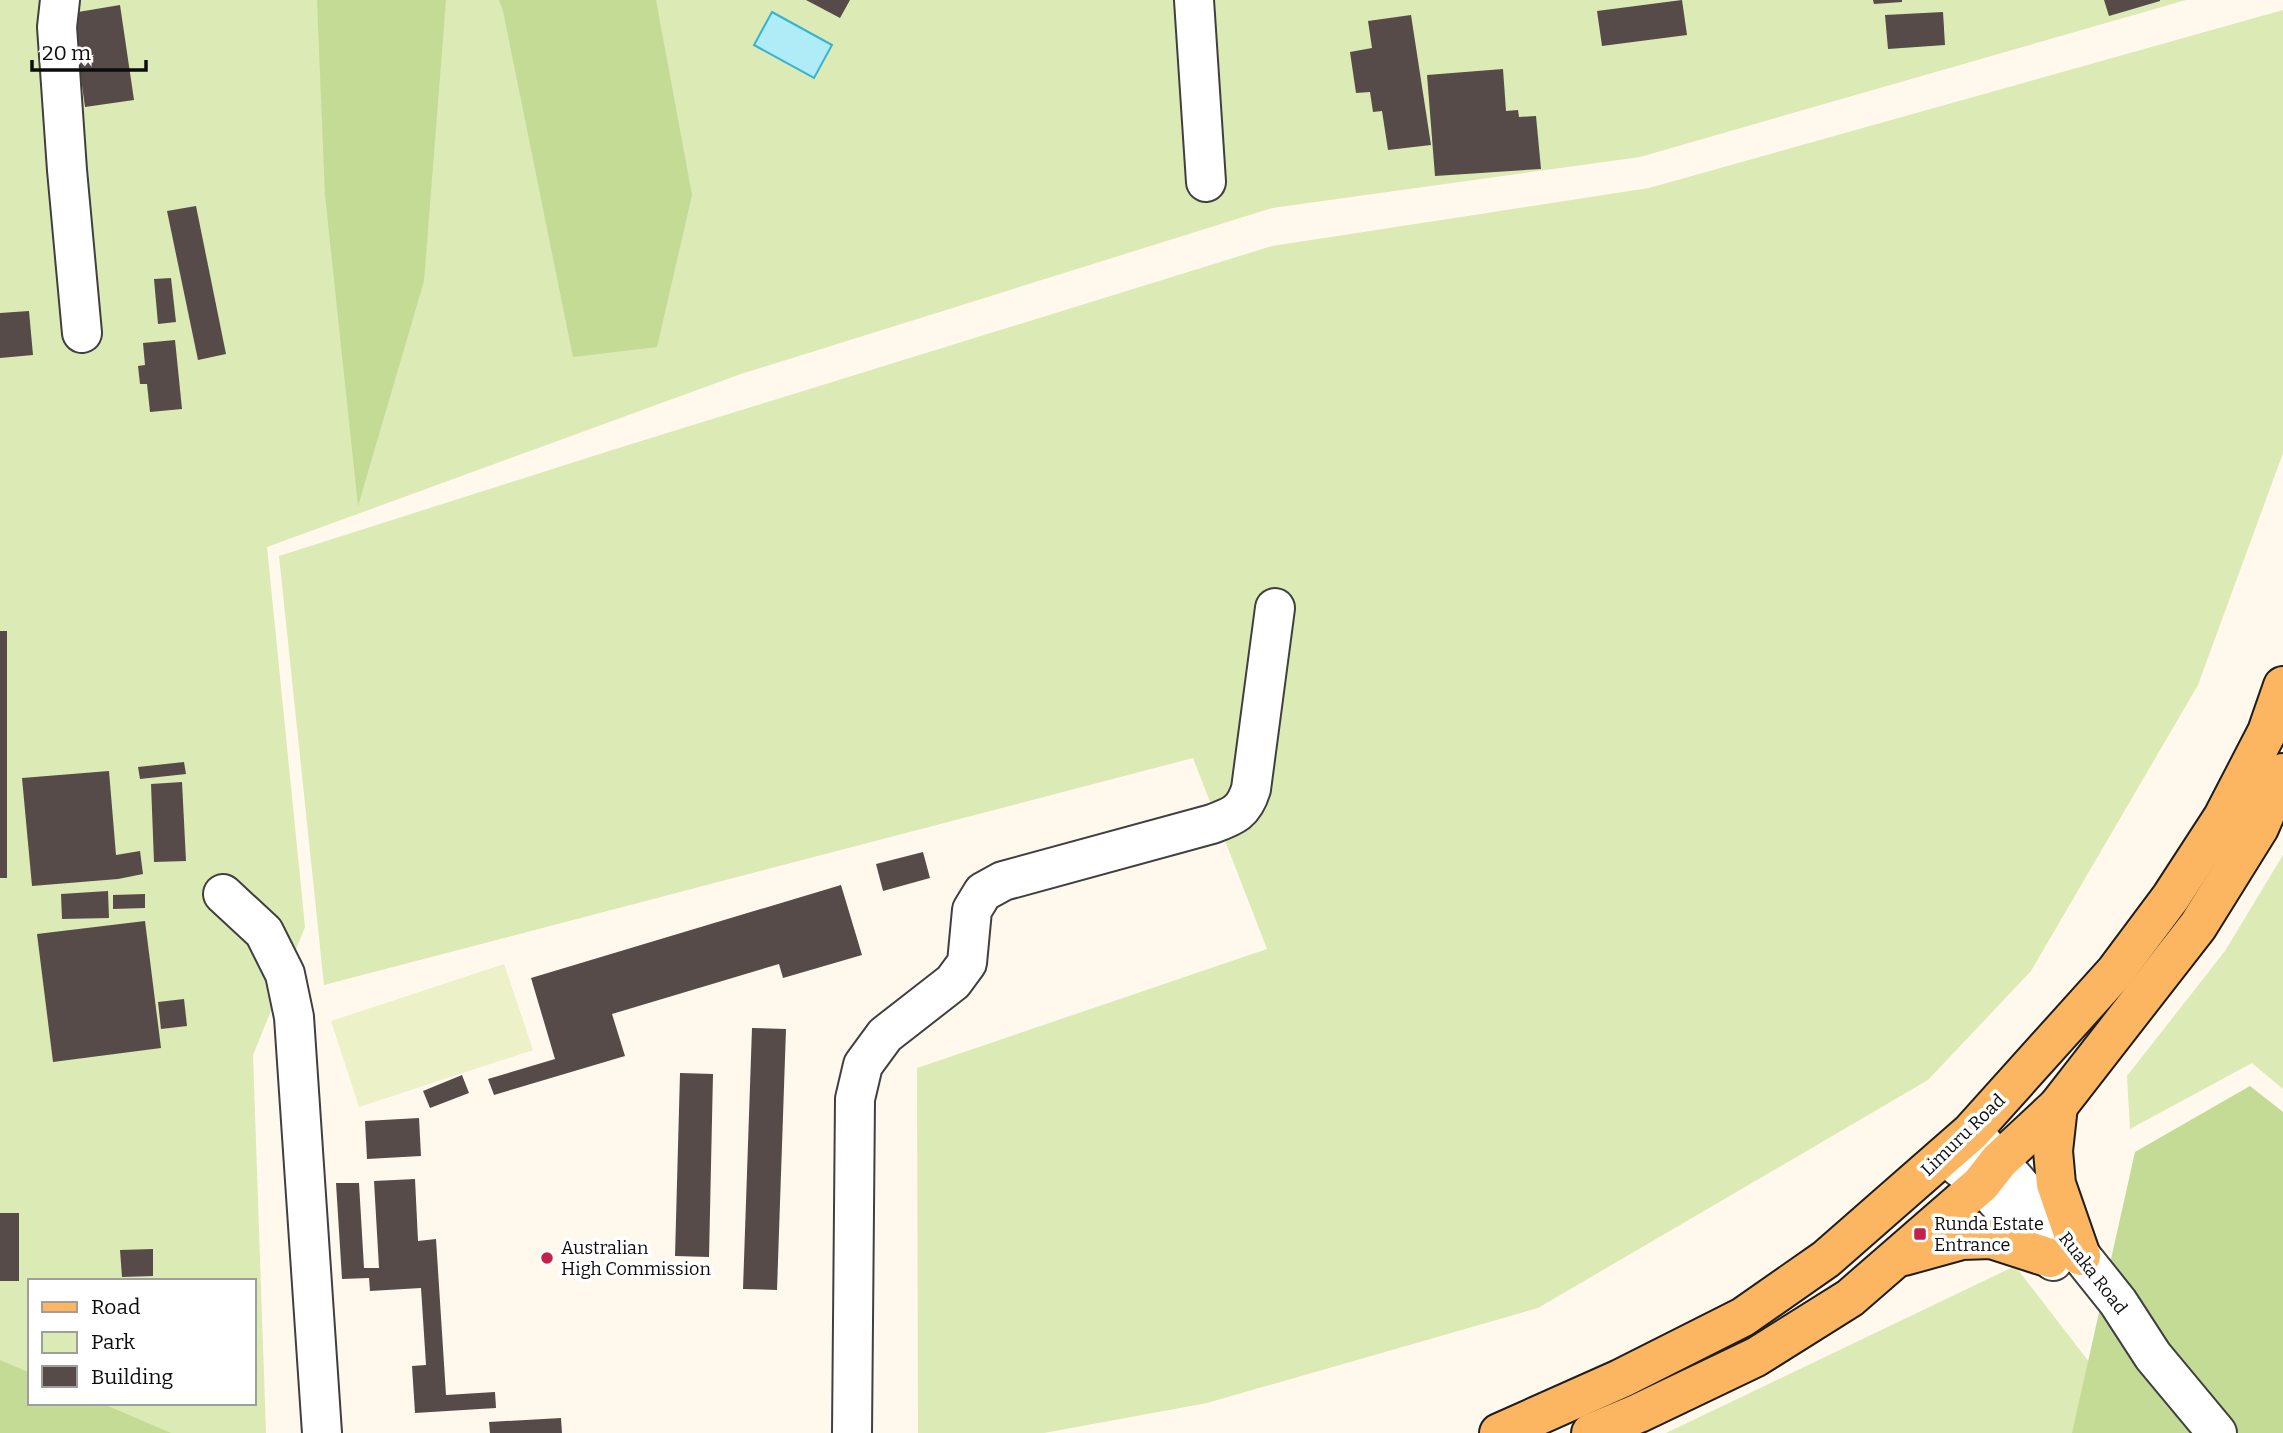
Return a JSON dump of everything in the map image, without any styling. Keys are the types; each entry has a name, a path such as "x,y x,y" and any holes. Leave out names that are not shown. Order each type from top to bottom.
{"main road":[{"name":"Limuru Road","path":"1499,1433 1620,1379 1743,1317 1826,1259 1958,1144 2116,972 2171,897 2223,817 2267,732 2283,686"},
{"path":"1591,1433 1756,1357 1850,1298 1990,1172 2058,1106 2198,926 2259,828 2283,773"},
{"path":"1894,1259 1962,1240 1991,1239 2066,1257 2053,1151 2058,1106"}],"street":[{"path":"60,0 57,27 82,334"},
{"path":"1194,0 1206,183"},
{"path":"852,1433 855,1099 863,1065 885,1035 953,982 967,964 972,910 983,892 1003,881 1212,824 1233,816 1246,804 1251,789 1275,608"},
{"path":"223,894 264,932 285,974 294,1017 322,1433"},
{"name":"Ruaka Road","path":"1958,1144 1990,1172 2066,1257 2118,1303 2153,1356 2217,1433"}],"green space":[{"path":"0,0 2186,0 1640,157 1272,208 741,374 267,547 305,927 253,1055 266,1433 0,1433"},
{"path":"317,0 446,0 424,281 358,506 325,195"},
{"path":"499,0 656,0 692,195 657,347 573,357"},
{"path":"2283,10 2283,453 2198,685 2031,971 1928,1080 1538,1308 1207,1403 1044,1433 918,1433 917,1068 1267,949 1193,758 324,985 279,556 1272,246 1649,188"},
{"path":"2283,855 2283,1089 2252,1063 2130,1129 2127,1076 2225,951"},
{"path":"504,964 533,1050 359,1107 331,1021"},
{"path":"2250,1086 2283,1112 2283,1433 2072,1433 2135,1152"},
{"path":"2015,1266 2144,1433 1666,1433"},
{"path":"0,1360 28,1372 28,1405 106,1405 171,1433 0,1433"}],"water":[{"path":"772,12 832,45 814,78 754,45"}],"building":[{"path":"806,0 850,0 840,18"},
{"path":"1682,0 1687,35 1602,46 1597,11"},
{"path":"1873,0 1902,0 1902,2 1874,4"},
{"path":"2104,0 2160,0 2160,1 2109,16"},
{"path":"120,5 134,100 85,107 72,13"},
{"path":"1943,12 1945,45 1888,49 1885,15"},
{"path":"1411,15 1431,145 1388,150 1382,111 1373,112 1370,92 1356,93 1350,52 1372,48 1368,21"},
{"path":"1503,69 1506,111 1518,110 1519,117 1536,116 1541,169 1435,176 1427,75"},
{"path":"196,206 226,354 198,360 167,211"},
{"path":"171,278 176,322 158,324 154,279"},
{"path":"29,311 33,355 0,358 0,313"},
{"path":"175,340 182,409 150,412 147,384 140,384 138,366 145,365 143,343"},
{"path":"0,631 7,631 7,878 0,878"},
{"path":"184,762 186,774 140,779 138,767"},
{"path":"109,771 116,855 140,851 143,874 118,879 32,886 22,778"},
{"path":"182,782 186,861 154,862 151,784"},
{"path":"923,852 930,878 883,891 876,864"},
{"path":"841,885 862,955 783,978 779,964 612,1014 625,1056 494,1095 488,1079 555,1059 531,978"},
{"path":"108,891 109,918 62,919 61,894"},
{"path":"145,894 145,908 113,909 113,895"},
{"path":"145,921 161,1048 53,1062 37,934"},
{"path":"184,999 187,1026 161,1029 158,1002"},
{"path":"752,1028 786,1029 777,1290 743,1289"},
{"path":"680,1073 713,1074 709,1257 675,1256"},
{"path":"462,1075 469,1093 430,1108 423,1091"},
{"path":"419,1118 421,1156 367,1159 365,1121"},
{"path":"415,1179 418,1241 436,1239 446,1395 495,1392 496,1408 415,1413 412,1366 426,1365 421,1288 370,1291 369,1278 342,1279 336,1183 359,1183 364,1268 379,1268 374,1181"},
{"path":"0,1213 19,1213 19,1281 0,1281"},
{"path":"153,1249 153,1276 122,1277 120,1250"},
{"path":"561,1418 562,1433 490,1433 489,1422"}],"place":[{"name":"Runda Estate Entrance","path":"1920,1234"},
{"name":"Australian High Commission","path":"547,1258"}]}
